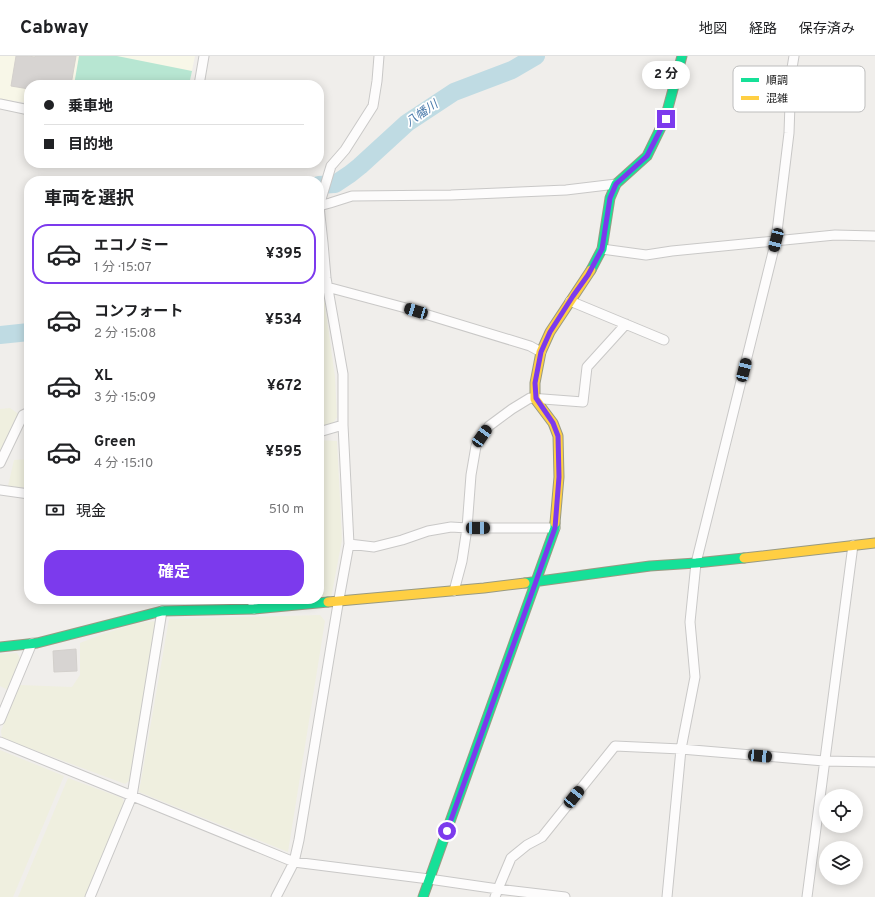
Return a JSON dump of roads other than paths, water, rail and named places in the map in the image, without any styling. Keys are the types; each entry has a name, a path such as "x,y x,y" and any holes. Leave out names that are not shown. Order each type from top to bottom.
{"street":[{"path":"200,80 204,56"},
{"path":"324,189 331,166 345,150 373,106 379,56"},
{"path":"423,897 555,528 559,477 558,436 553,423 536,398 535,383 541,352 550,332 588,275 602,249 610,198 616,184 647,156 666,119 682,56"},
{"path":"792,66 794,56"},
{"path":"0,104 24,109"},
{"path":"667,897 681,749 695,677 690,622 696,563 776,240 789,133 790,112"},
{"path":"324,205 352,196 459,195 566,190 616,184"},
{"path":"602,249 646,255 836,234 875,236"},
{"path":"324,255 326,278 324,285"},
{"path":"324,288 402,307 530,346 541,352"},
{"path":"276,897 294,862 299,840 349,544 343,426 343,374 324,292"},
{"path":"570,301 664,340"},
{"path":"454,591 462,561 467,528 471,475 476,446 489,426 512,408 530,398 583,402 587,367 626,324"},
{"path":"0,463 24,414"},
{"path":"324,431 343,426"},
{"path":"0,490 24,493"},
{"path":"349,544 374,547 402,540 428,531 451,527 555,528"},
{"path":"324,603 454,591 536,582 650,566 696,563 875,543"},
{"path":"807,897 853,545"},
{"path":"253,604 254,610"},
{"path":"0,647 37,643 162,611 254,610 318,604"},
{"path":"90,897 132,796 162,611"},
{"path":"0,720 32,643"},
{"path":"0,742 294,862 429,879 497,893 566,897"},
{"path":"497,893 511,858 527,845 542,837 615,746 681,749 824,761 875,762"}],"waterway":[{"name":"八幡川","path":"324,185 335,184 350,174 407,123 454,92 512,70 536,56"},
{"name":"八幡川","path":"0,335 24,333"}]}
